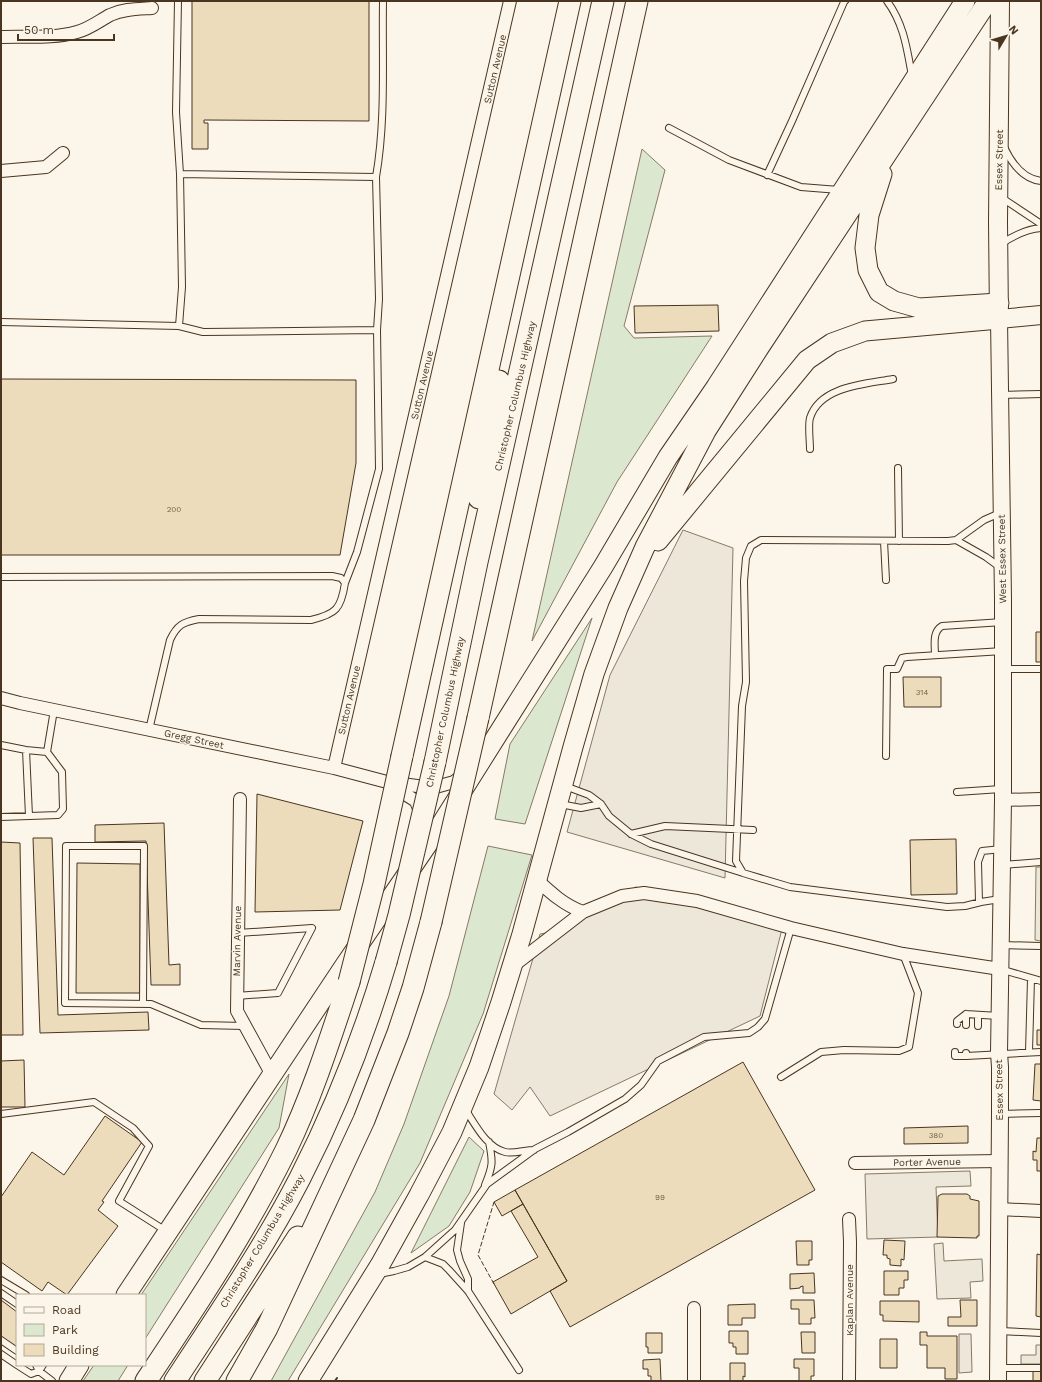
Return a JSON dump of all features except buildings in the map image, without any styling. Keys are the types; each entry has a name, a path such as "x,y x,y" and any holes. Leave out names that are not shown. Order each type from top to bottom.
{"highway":[{"path":"146,1381 243,1231 265,1190 305,1106 323,1062 349,982 374,884 570,1"},
{"name":"Christopher Columbus Highway","path":"175,1381 254,1259 300,1178 357,1050 373,1006 399,915 435,762 478,562 604,1"},
{"path":"237,1381 267,1328 346,1160 379,1084 413,988 431,922 478,718 637,1"},
{"path":"127,1294 345,965 427,846 603,567 668,457 716,387 965,1"},
{"path":"308,1381 374,1275 423,1188 452,1132 479,1067 512,967 594,674 618,608 645,547 706,431 988,1"},
{"path":"889,152 868,215 865,248 868,270 879,292 894,301 919,308 999,311"},
{"path":"478,562 476,513 510,319 520,231"},
{"path":"636,569 807,360 832,343 865,331 999,311"},
{"path":"205,1381 247,1318 346,1160"},
{"path":"69,1381 78,1366"}],"main road":[{"name":"Essex Street","path":"999,311 998,246 1000,1"},
{"path":"999,311 1041,315"},
{"name":"West Essex Street","path":"999,311 1003,622 1003,794"},
{"name":"Essex Street","path":"998,1375 1000,1162 999,1053 1003,794"}],"street":[{"name":"Sutton Avenue","path":"334,768 510,1"},
{"path":"1,37 61,36 91,27 110,15 124,10 152,8"},
{"path":"1,171 46,167 63,153"},
{"name":"Gregg Street","path":"1,698 334,768 387,782 432,788 454,782 482,760"},
{"name":"Gregg Street","path":"387,782 416,801 425,823 427,846"},
{"path":"1003,794 1041,799"},
{"name":"Marvin Avenue","path":"240,799 236,996 237,1011 272,1075"},
{"path":"537,880 556,897 572,908 583,912"},
{"path":"512,967 583,912 622,896 644,892 697,901 791,928 903,954 1000,969"},
{"name":"Porter Avenue","path":"855,1163 1000,1162"},
{"path":"999,1209 1041,1211"},
{"name":"Kaplan Avenue","path":"849,1219 849,1381"},
{"path":"694,1308 694,1381"}],"lane":[{"path":"178,1 176,112 180,174 182,286 179,326"},
{"path":"149,730 170,640 174,632 181,625 186,622 199,619 311,620 323,617 339,606 345,583 357,552 379,469 376,330 379,299 376,177 381,144 383,115 383,1"},
{"path":"767,175 792,121 843,1"},
{"path":"887,1 895,12 905,38 912,81"},
{"path":"668,128 730,160 767,175 801,187 842,190"},
{"path":"999,134 1005,149 1014,164 1026,176 1041,181"},
{"path":"180,174 376,177"},
{"path":"999,192 1005,200 1041,224"},
{"path":"998,246 1011,237 1022,232 1041,228"},
{"path":"1,322 179,326 203,332 376,330"},
{"path":"810,450 810,419 818,404 831,393 853,386 893,379"},
{"path":"1001,395 1041,394"},
{"path":"898,468 899,541"},
{"path":"956,540 984,520 1002,512"},
{"path":"743,873 736,861 742,706 746,682 744,581 746,558 751,546 761,540 956,540 986,557 1002,569"},
{"path":"884,541 886,580"},
{"path":"1,577 332,576 341,578 345,583"},
{"path":"935,655 935,634 942,626 1003,622"},
{"path":"886,756 887,669 897,669 902,658 1003,651"},
{"path":"1003,669 1041,669"},
{"path":"1,817 58,815 63,809 62,772 47,752 54,710"},
{"path":"1,745 47,752"},
{"path":"26,750 29,816"},
{"path":"563,785 589,795 601,804 609,816 631,834 651,844 790,887 947,907 965,906 1002,898"},
{"path":"957,792 1003,794"},
{"path":"558,803 581,808 601,804"},
{"path":"631,834 665,826 753,830"},
{"path":"143,1004 144,846 66,846 65,1003 143,1004 151,1004 202,1025 244,1026"},
{"path":"979,902 978,862 982,851 1002,857 1041,862"},
{"path":"236,996 278,993 312,928 237,933"},
{"path":"374,1275 394,1272 408,1267 425,1257 454,1230 487,1184 535,1149 568,1132 625,1098 641,1085 660,1059 704,1037 749,1033 758,1026 765,1019 791,928"},
{"path":"1001,945 1041,946"},
{"path":"781,1077 821,1052 844,1050 899,1051 909,1047 918,993 903,954"},
{"path":"1000,969 1041,981"},
{"path":"1029,1052 1031,979"},
{"path":"957,1024 957,1021 966,1014 1000,1016"},
{"path":"966,1014 966,1025"},
{"path":"978,1015 978,1026"},
{"path":"955,1052 955,1056 978,1053 1041,1052"},
{"path":"1,1114 94,1102 133,1128 149,1146 118,1202 168,1232"},
{"path":"463,1106 482,1136 496,1148 506,1152 535,1149"},
{"path":"1000,1114 1041,1113"},
{"path":"483,1190 492,1168 489,1142"},
{"path":"462,1220 457,1250 468,1279 468,1291"},
{"path":"425,1257 443,1264 468,1291 519,1370"},
{"path":"1,1280 24,1294"},
{"path":"1,1293 16,1303"},
{"path":"998,1331 1041,1333"},
{"path":"1,1340 16,1350"},
{"path":"1,1354 16,1364"},
{"path":"19,1366 31,1374 39,1371 42,1366"},
{"path":"36,1366 39,1371 52,1381"},
{"path":"998,1375 1041,1368"}],"green space":[{"path":"642,149 665,170 624,326 634,338 712,336 617,482 532,641"},
{"path":"592,618 525,824 495,819 510,744"},
{"path":"488,846 532,855 483,1014 420,1163 288,1381 271,1381 375,1192 404,1124 449,996"},
{"path":"289,1074 279,1128 146,1337 146,1294 142,1294"},
{"path":"469,1137 484,1151 470,1192 449,1226 411,1253"},
{"path":"93,1366 127,1366 118,1381 83,1381"}],"shaded area":[{"path":"683,530 733,548 725,878 567,832 610,675"},
{"path":"1036,867 1041,867 1041,941 1035,940"},
{"path":"636,887 782,929 760,1016 550,1116 530,1087 512,1110 494,1094 540,934 552,932"},
{"path":"970,1171 971,1186 936,1187 938,1237 867,1239 865,1174"},
{"path":"943,1243 944,1261 982,1259 983,1281 970,1282 971,1298 937,1299 934,1244"},
{"path":"959,1334 971,1334 972,1372 959,1373"},
{"path":"1036,1345 1041,1345 1041,1364 1021,1364 1021,1355 1036,1355"}],"fence":[{"path":"494,1284 478,1255 494,1202 496,1201"}]}
